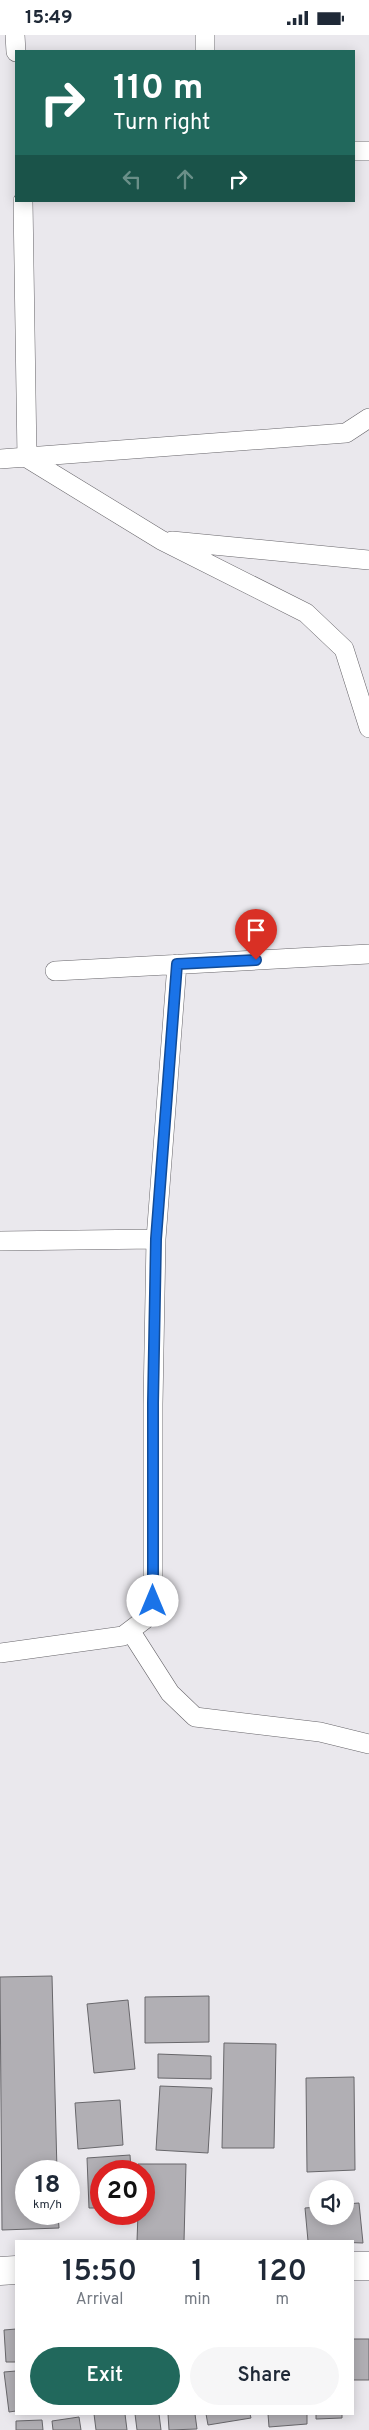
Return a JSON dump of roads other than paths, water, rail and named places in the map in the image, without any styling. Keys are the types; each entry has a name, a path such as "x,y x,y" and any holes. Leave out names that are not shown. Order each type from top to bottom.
{"main road":[{"path":"354,2266 369,2266"},
{"path":"0,2271 15,2270"}],"lane":[{"path":"15,35 16,50"},
{"path":"205,35 205,50"},
{"path":"355,151 369,151"},
{"path":"23,202 27,458"},
{"path":"0,459 346,433 369,418"},
{"path":"27,458 161,540 306,613 344,649 369,728"},
{"path":"161,540 369,560"},
{"path":"55,971 369,954"},
{"path":"0,1653 123,1636 131,1632 144,1620 153,1601 153,1403 156,1239 177,964"},
{"path":"0,1241 156,1239"},
{"path":"131,1632 170,1693 195,1717 320,1732 369,1744"}]}
